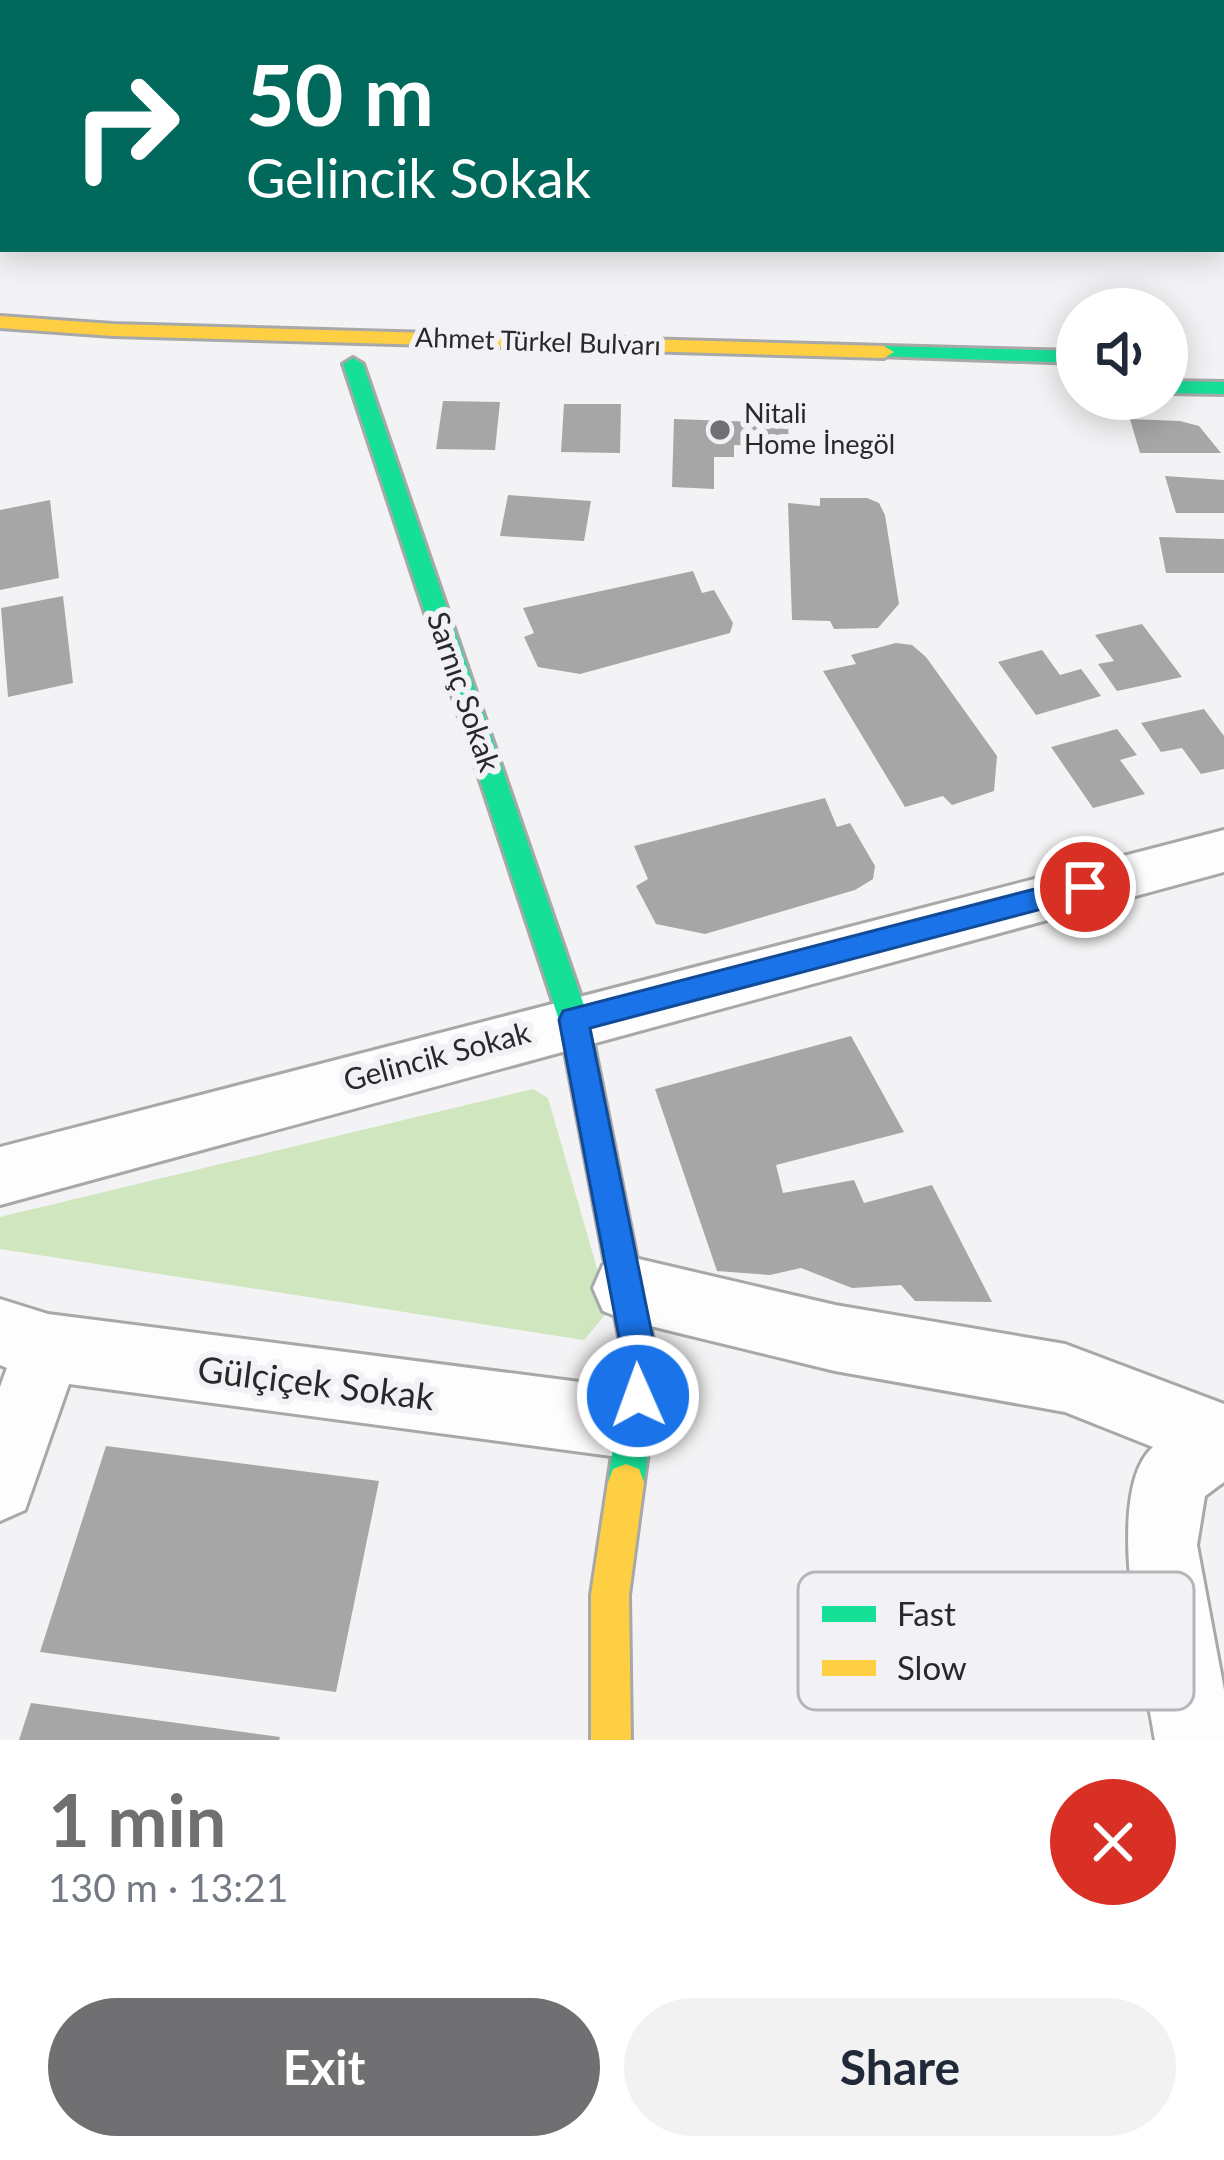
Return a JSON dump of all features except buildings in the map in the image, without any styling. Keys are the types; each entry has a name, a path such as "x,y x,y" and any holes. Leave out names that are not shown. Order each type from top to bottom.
{"main road":[{"name":"Ahmet Türkel Bulvarı","path":"0,322 113,330 1056,357"},
{"name":"Ahmet Türkel Bulvarı","path":"86,357 1056,383"},
{"path":"1188,361 1224,362"},
{"name":"Sarnıç Sokak","path":"353,364 574,1020 642,1369 610,1595 611,1740"},
{"path":"1188,387 1224,388"}],"street":[{"name":"Gelincik Sokak","path":"0,1176 1224,850"},
{"path":"626,1288 835,1338 1065,1378 1223,1439"},
{"path":"0,1485 24,1340"},
{"name":"Gülçiçek Sokak","path":"24,1340 634,1424"},
{"path":"1165,1572 1160,1545 1172,1476 1223,1439"},
{"path":"1189,1710 1194,1740"}],"green space":[{"path":"533,1089 548,1098 609,1310 584,1340 0,1249 0,1217"}],"traffic: fast":[{"path":"884,352 1056,356"},
{"path":"353,364 574,1020 642,1369 626,1482"},
{"path":"1188,387 1224,388"}],"traffic: slow":[{"path":"0,322 113,330 884,352"},
{"path":"611,1740 610,1595 626,1482"}],"place":[{"name":"Nitali Home İnegöl","path":"720,430"}],"route":[{"path":"638,1396 642,1369 574,1020 1085,887"}]}
